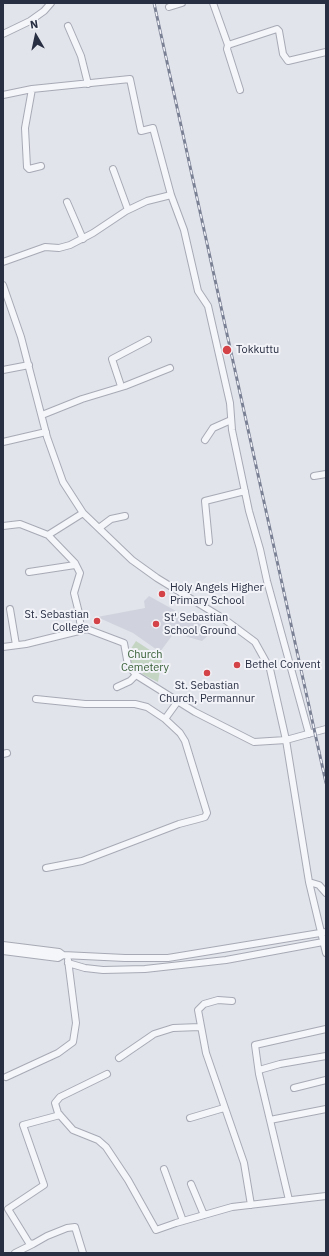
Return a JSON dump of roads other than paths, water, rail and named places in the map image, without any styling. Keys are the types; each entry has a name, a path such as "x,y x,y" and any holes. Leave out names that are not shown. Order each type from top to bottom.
{"street":[{"path":"3,34 44,11 50,3"},
{"path":"169,7 182,3"},
{"path":"213,3 228,45 227,49 240,90"},
{"path":"68,26 81,56 88,84"},
{"path":"228,45 277,29 279,31 283,54 288,61 326,52"},
{"path":"3,95 32,89 130,79 141,131 153,128 170,195 184,230 198,291 208,306 230,403 231,420 249,511 309,734"},
{"path":"32,89 25,128 27,167 29,169 41,166"},
{"path":"113,169 128,210"},
{"path":"3,262 45,247 59,248 70,245 128,210 146,201 170,195"},
{"path":"67,202 83,238"},
{"path":"3,285 21,337 46,432 63,482 83,513 132,560 157,578 224,619 255,642 270,669 286,740 309,882 323,932 323,942 326,953"},
{"path":"121,386 112,359 148,340"},
{"path":"3,370 28,365"},
{"path":"42,415 121,386 125,386 170,368"},
{"path":"205,440 213,428 231,420"},
{"path":"3,442 46,432"},
{"path":"314,476 326,474"},
{"path":"209,542 205,501 245,492"},
{"path":"48,535 83,513"},
{"path":"99,528 111,519 125,516"},
{"path":"3,526 20,524 48,535 75,565 80,573 74,593 81,630"},
{"path":"29,572 75,565"},
{"path":"10,609 16,645"},
{"path":"3,647 87,629 124,643 128,665 136,675 194,712 254,742 286,740 326,729"},
{"path":"117,687 130,682 136,675"},
{"path":"36,699 85,704 135,704 147,706 166,718 185,741 207,813 205,817 179,824 82,862 46,868"},
{"path":"166,718 178,701"},
{"path":"309,882 319,885 326,893"},
{"path":"3,945 59,952 65,955 125,958 168,958 323,932"},
{"path":"68,963 85,968 103,970 145,970 226,960 323,942"},
{"path":"3,951 58,958 65,955"},
{"path":"6,1077 58,1053 73,1042 76,1023 68,963 65,955"},
{"path":"232,1001 218,1000 204,1004 198,1010 206,1053 225,1104 224,1108 244,1163 251,1205"},
{"path":"119,1058 154,1034 173,1028 200,1027"},
{"path":"289,1200 259,1070 255,1045 326,1029"},
{"path":"259,1070 280,1064 326,1056"},
{"path":"107,1074 60,1097 55,1103 60,1116 73,1130 98,1140 106,1147 128,1180 156,1230 232,1207 326,1196"},
{"path":"294,1088 326,1080"},
{"path":"190,1118 224,1108"},
{"path":"270,1120 326,1108"},
{"path":"32,1244 29,1243 8,1209 44,1185 23,1125 60,1116"},
{"path":"164,1169 183,1221"},
{"path":"191,1184 204,1215"},
{"path":"15,1253 47,1236 67,1228 75,1227 83,1253"}],"railway":[{"path":"154,3 326,783"}],"place":[{"name":"Tokkuttu","path":"227,350"},
{"name":"Holy Angels Higher Primary School","path":"162,594"},
{"name":"St. Sebastian College","path":"97,621"},
{"name":"St' Sebastian School Ground","path":"156,624"},
{"name":"Bethel Convent","path":"237,665"},
{"name":"St. Sebastian Church, Permannur","path":"207,673"}],"park label":[{"name":"Church Cemetery","path":"145,661"}]}
